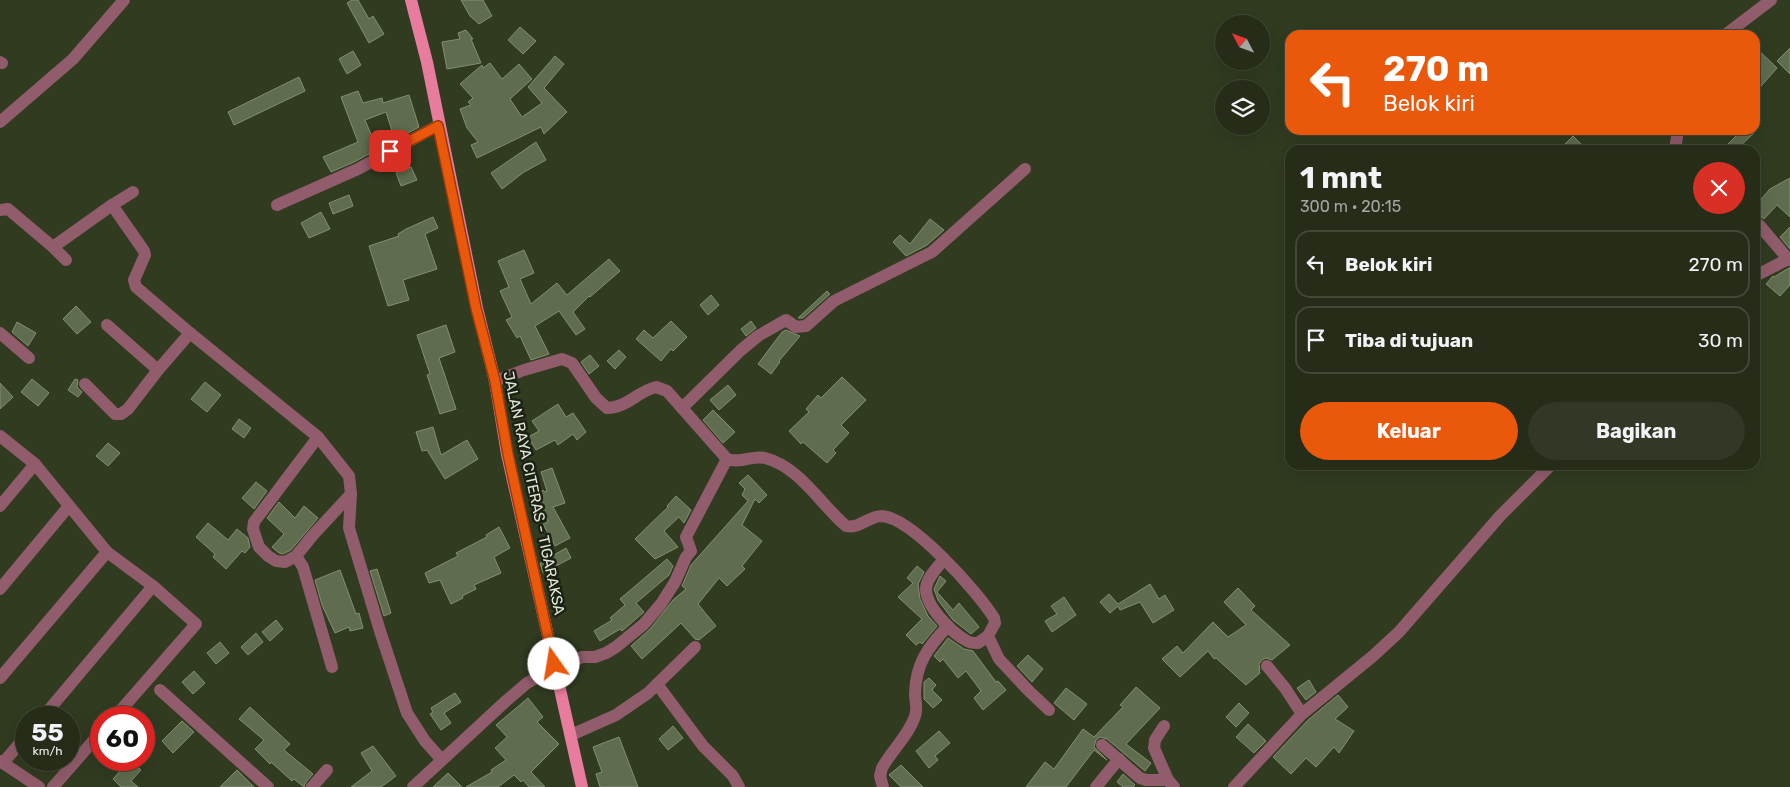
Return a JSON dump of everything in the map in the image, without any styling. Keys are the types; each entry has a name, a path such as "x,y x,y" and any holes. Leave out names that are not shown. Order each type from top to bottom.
{"main road":[{"name":"JALAN RAYA CITERAS - TIGARAKSA","path":"411,0 427,62 438,126 476,308 495,381 508,454 582,787"}],"street":[{"path":"0,122 73,59 124,0"},
{"path":"1732,30 1771,0"},
{"path":"277,205 358,169 438,126"},
{"path":"682,408 741,350 758,336 786,320 796,327 806,326 834,301 932,252 1025,169"},
{"path":"53,247 133,192"},
{"path":"112,205 144,251 145,255 134,280 136,287 318,437 349,476 350,528 380,631 414,726 442,760"},
{"path":"0,210 8,209 66,260"},
{"path":"1760,226 1789,259 1760,273"},
{"path":"106,325 158,370"},
{"path":"0,333 28,358"},
{"path":"85,384 115,414 121,414 128,409 190,333"},
{"path":"495,381 524,370 562,360 572,363 596,398 607,408 625,405 642,392 656,387 667,391 727,459 739,461 750,457 758,457 772,460 795,474 846,526 859,525 872,518 881,516 896,520 927,541 944,559 994,618 995,623 988,636 978,643 969,642 948,626 929,603 926,589 928,581 944,559"},
{"path":"0,436 35,464 107,552 152,586 196,624 124,706"},
{"path":"318,437 254,522 253,529 259,546 268,556 276,561 285,562 296,556 350,494"},
{"path":"413,787 520,689 555,667 582,657 595,657 616,647 644,624 661,604 691,551 686,537 727,459"},
{"path":"0,506 35,464"},
{"path":"1234,787 1302,714 1373,656 1399,632 1500,516 1546,470"},
{"path":"0,589 69,506"},
{"path":"0,678 107,552"},
{"path":"296,556 303,567 332,668"},
{"path":"52,706 152,586"},
{"path":"883,787 880,776 882,768 912,724 916,714 915,692 920,665 930,645 948,626"},
{"path":"988,636 999,659 1049,710"},
{"path":"571,735 616,715 648,693 695,648"},
{"path":"1267,666 1285,688 1302,714"},
{"path":"657,684 703,746 733,776 739,787"},
{"path":"160,690 268,787"},
{"path":"1164,726 1155,740 1154,748 1171,784"},
{"path":"52,787 90,744"},
{"path":"1102,745 1140,778 1171,784"},
{"path":"15,748 2,762 39,787"},
{"path":"1096,787 1119,759"},
{"path":"312,787 327,770"}],"building":[{"path":"352,0 358,0 369,19 373,16 384,34 369,43 347,3"},
{"path":"461,0 483,0 492,16 479,24 470,16"},
{"path":"520,27 536,41 523,54 508,40"},
{"path":"466,30 473,39 471,39 481,63 447,69 442,42 460,39 458,33"},
{"path":"1790,48 1790,74 1777,61"},
{"path":"353,51 361,65 347,74 339,59"},
{"path":"1760,52 1777,68 1760,87"},
{"path":"555,56 564,64 544,88 567,112 544,134 541,127 477,158 471,145 478,142 467,128 460,109 471,105 468,102 473,98 460,84 482,65 483,68 490,63 502,79 519,64 532,79 510,99 522,117 542,103 528,87"},
{"path":"299,77 305,91 234,125 228,112"},
{"path":"358,91 363,103 382,98 383,103 409,95 419,127 354,162 331,172 323,157 358,142 341,97","holes":["386,112 393,134 373,139 365,120"]},
{"path":"1737,135 1752,135 1741,145 1727,145"},
{"path":"1573,136 1582,145 1564,145"},
{"path":"536,142 546,160 524,172 502,189 491,173"},
{"path":"411,167 417,180 401,186 396,173"},
{"path":"1790,178 1790,217 1777,205 1764,219 1760,216 1760,200 1770,189"},
{"path":"349,195 353,206 333,214 329,203"},
{"path":"321,212 330,229 309,238 301,223"},
{"path":"433,217 438,228 425,234 437,269 403,280 409,300 388,306 369,246 399,236 398,234 406,229"},
{"path":"930,219 944,230 927,245 906,256 893,242 900,235 910,244"},
{"path":"1790,227 1790,249 1780,237"},
{"path":"524,250 534,273 520,279 531,304 557,283 567,295 609,259 620,271 589,296 573,312 585,329 576,335 559,311 535,326 549,354 531,360 520,336 517,338 506,320 512,317 500,291 509,287 498,261"},
{"path":"1789,268 1790,285 1780,296 1766,284 1773,276"},
{"path":"827,291 830,294 803,318 798,318"},
{"path":"711,295 719,305 708,315 700,305"},
{"path":"76,306 91,322 77,334 63,319"},
{"path":"671,321 687,337 673,351 671,349 661,361 636,339 644,330 653,338"},
{"path":"751,321 756,328 746,336 741,329"},
{"path":"17,322 36,333 28,346 12,332"},
{"path":"446,325 455,352 439,358 456,409 440,414 427,375 430,374 417,335"},
{"path":"786,330 800,336 779,361 771,374 758,364 782,332"},
{"path":"619,350 626,357 615,369 607,361"},
{"path":"590,355 599,366 589,374 581,362"},
{"path":"842,377 866,400 841,425 849,433 833,450 836,453 827,463 803,442 801,444 789,431 809,412 806,409 818,395 821,398"},
{"path":"32,379 49,393 38,406 21,392"},
{"path":"75,379 78,380 77,387 82,392 78,397 68,390"},
{"path":"205,382 221,395 207,412 191,399"},
{"path":"0,383 13,397 0,409"},
{"path":"728,385 736,395 719,410 710,400"},
{"path":"558,404 566,417 573,413 586,432 577,440 573,434 558,445 555,440 536,450 528,437 539,431 532,421"},
{"path":"713,410 735,432 723,443 703,420"},
{"path":"239,419 251,428 244,438 232,429"},
{"path":"433,427 441,455 467,440 478,459 445,479 427,450 422,451 416,432"},
{"path":"108,443 120,453 108,466 96,456"},
{"path":"552,468 565,503 553,507 570,538 555,546 543,524 548,522 537,493 543,490 544,492 547,491 541,472"},
{"path":"748,475 767,495 759,503 755,499 742,525 762,541 742,566 745,569 727,586 719,578 698,604 716,626 699,640 695,639 681,623 642,659 631,646 650,629 673,600 686,589 682,586 691,565 748,501 742,495 745,489 739,483"},
{"path":"256,482 267,491 254,509 242,498"},
{"path":"676,496 691,510 684,523 679,517 664,531 678,547 655,559 635,539 668,507"},
{"path":"279,502 295,518 304,506 318,518 291,550 283,554 272,547 284,534 267,518"},
{"path":"208,523 228,540 237,529 248,538 250,547 245,553 242,551 226,569 213,557 215,554 196,537"},
{"path":"499,527 510,548 494,557 501,573 474,585 476,589 451,604 440,580 429,583 425,573 458,556 456,553 487,537 486,535"},
{"path":"566,548 571,558 543,573 540,563"},
{"path":"667,559 673,566 669,575 636,603 644,612 622,631 620,629 600,641 594,631 612,620 610,618 625,605 620,599"},
{"path":"917,566 924,572 918,584 920,599 928,616 937,626 922,644 920,642 916,645 906,635 922,619 898,597 913,583 907,578"},
{"path":"377,569 391,613 384,616 370,571"},
{"path":"340,570 356,614 359,613 363,628 350,631 349,627 335,633 322,605 315,580"},
{"path":"940,576 946,581 937,592 953,610 959,603 979,627 971,634 953,620 938,600 934,589"},
{"path":"1150,584 1159,599 1165,595 1174,610 1153,623 1140,602 1120,610 1118,606 1110,613 1100,602 1109,594 1118,604"},
{"path":"1238,588 1255,606 1251,610 1290,645 1272,660 1266,658 1262,660 1259,664 1260,673 1246,685 1216,658 1214,659 1208,651 1180,677 1162,659 1177,646 1183,653 1213,622 1228,637 1246,625 1224,602"},
{"path":"1064,597 1076,615 1052,632 1045,621 1057,614 1051,606"},
{"path":"276,620 283,629 270,641 262,632"},
{"path":"256,633 263,642 248,655 241,647"},
{"path":"948,638 964,649 973,651 996,682 998,681 1006,690 983,710 974,698 981,691 966,671 958,678 943,659 940,662 934,656"},
{"path":"220,642 229,653 216,664 207,653"},
{"path":"1028,655 1043,669 1032,682 1017,666"},
{"path":"194,671 205,683 193,694 182,682"},
{"path":"929,678 936,685 932,690 942,700 933,708 924,699 924,682"},
{"path":"1309,680 1316,692 1306,700 1297,688"},
{"path":"1136,687 1160,708 1126,744 1151,763 1145,771 1107,739 1100,737 1096,740 1094,747 1107,760 1094,750 1066,787 1026,787 1045,762 1054,769 1083,729 1094,737 1123,707 1120,705"},
{"path":"1066,688 1087,704 1074,720 1054,703"},
{"path":"455,693 461,702 444,713 451,723 441,730 430,714 433,712 431,708"},
{"path":"1338,695 1348,707 1335,719 1354,731 1339,753 1334,747 1316,767 1306,758 1291,774 1273,757 1308,720"},
{"path":"528,698 543,717 537,722 559,744 531,772 545,787 529,787 523,780 521,782 514,775 498,787 466,787 492,772 491,770 506,760 495,748 507,737 496,725"},
{"path":"1239,703 1249,713 1236,727 1226,717"},
{"path":"250,707 290,744 284,750 313,774 304,787 294,779 292,781 271,762 270,764 255,749 264,740 239,719"},
{"path":"182,721 194,732 173,753 162,741"},
{"path":"1248,724 1266,741 1254,753 1236,737"},
{"path":"673,726 683,738 668,750 659,739"},
{"path":"939,731 950,743 935,756 938,760 929,768 916,751"},
{"path":"619,737 638,787 600,787 596,774 602,772 593,747"},
{"path":"373,746 396,776 381,787 351,787 372,771 361,753"},
{"path":"901,765 923,787 901,787 889,775"},
{"path":"237,770 254,787 220,787"},
{"path":"120,771 140,771 131,781 138,787 121,787 113,779"},
{"path":"448,773 462,787 433,787"},
{"path":"1123,774 1135,785 1133,787 1123,787 1117,782"}],"route":[{"path":"390,151 438,126 476,308 495,381 508,454 554,664"}]}
